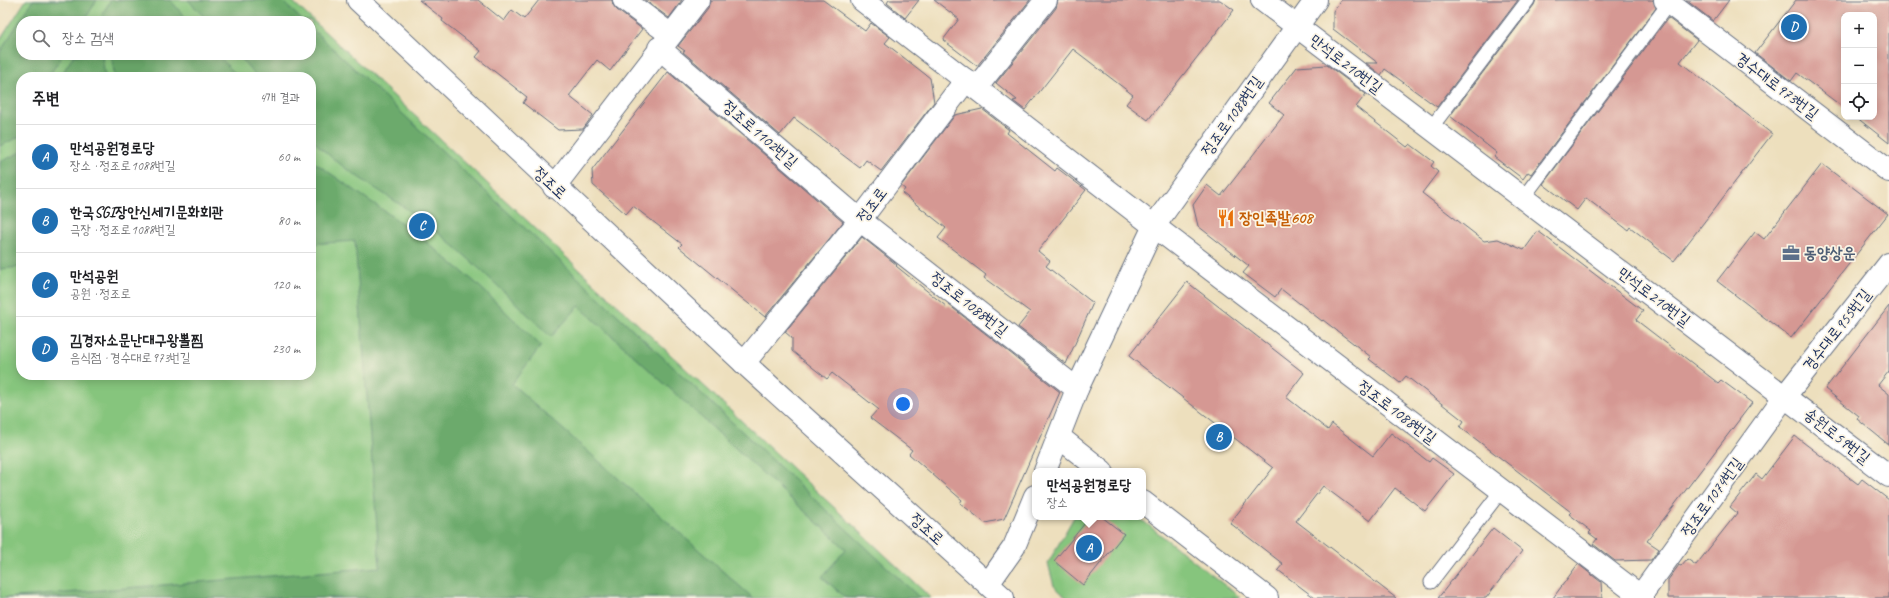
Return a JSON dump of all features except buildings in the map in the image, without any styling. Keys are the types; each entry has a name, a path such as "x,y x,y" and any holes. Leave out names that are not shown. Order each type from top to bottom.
{"street":[{"name":"정조로","path":"358,0 554,187 744,364 995,591"},
{"name":"정조로1102번길","path":"624,0 665,42 860,220"},
{"path":"554,187 698,0"},
{"path":"872,3 971,84 1046,0"},
{"name":"만석로210번길","path":"1262,0 1785,396"},
{"path":"1296,26 1316,0"},
{"name":"경수대로973번길","path":"1667,1 1889,171"},
{"name":"정조로1088번길","path":"1046,468 1078,389 1154,226 1296,26"},
{"name":"정조로","path":"744,364 971,84"},
{"name":"정조로1088번길","path":"971,84 1154,226 1641,597"},
{"name":"정조로1088번길","path":"860,220 1078,389"},
{"name":"경수대로955번길","path":"1785,396 1889,264"},
{"name":"송원로59번길","path":"1785,396 1889,476"},
{"name":"정조로1074번길","path":"1641,597 1785,396"},
{"path":"1059,437 1098,468"},
{"path":"995,591 1032,503"},
{"path":"1146,504 1267,598"}],"lane":[{"path":"1430,128 1528,0"},
{"path":"1523,198 1667,1"},
{"path":"1431,582 1501,491"}],"green space":[{"path":"26,0 291,0 308,16 16,16 16,60 316,60 316,23 931,598 0,598 0,40"},
{"path":"33,0 97,0 87,16 23,16"},
{"path":"111,0 170,0 184,16 103,16 102,14"},
{"path":"188,0 281,0 298,16 203,16"},
{"path":"16,27 16,60 60,60 51,72 16,72 16,138 0,146 0,52"},
{"path":"316,33 920,598 846,598 822,577 846,549 579,306 551,337 486,275 436,231 405,207 348,170 322,150 316,143 316,72 253,72 242,60 316,60"},
{"path":"71,60 103,60 104,72 63,72"},
{"path":"112,60 223,60 233,72 114,72"},
{"path":"16,154 16,267 0,269 0,162"},
{"path":"316,164 413,231 476,283 541,346 512,384 753,598 5,598 380,567 355,241 316,244"},
{"path":"1072,520 1142,520 1241,598 1067,598 1054,586 1048,563"}],"place":[{"name":"김경자소문난대구왕뽈찜","path":"1794,27"},
{"name":"장인족발608","path":"1226,218"},
{"name":"만석공원","path":"422,226"},
{"name":"동양상운","path":"1791,253"},
{"name":"한국SGI장안신세기문화회관","path":"1219,437"},
{"name":"만석공원경로당","path":"1089,548"}]}
